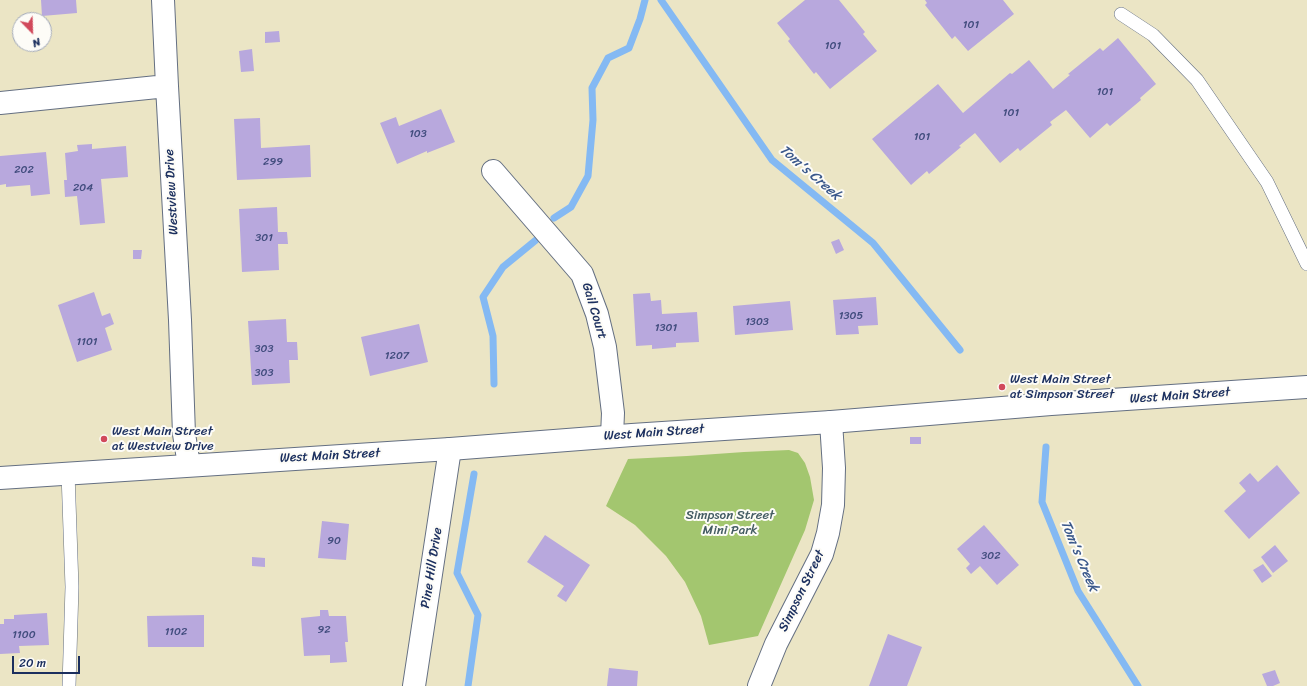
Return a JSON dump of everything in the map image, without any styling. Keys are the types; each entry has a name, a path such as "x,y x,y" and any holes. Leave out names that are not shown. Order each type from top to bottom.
{"street":[{"name":"Westview Drive","path":"163,0 166,86 180,320 184,434 188,465"},
{"path":"0,103 166,86"},
{"name":"Gail Court","path":"493,171 582,274 598,314 605,346 613,413 612,436"},
{"name":"West Main Street","path":"0,478 450,449 612,436 831,422 1052,404 1307,387"},
{"name":"Simpson Street","path":"762,684 776,644 822,554 828,533 833,505 834,468 831,422"},
{"name":"Pine Hill Drive","path":"414,686 450,449"}],"lane":[{"path":"1121,14 1153,35 1197,80 1267,182 1307,264"},
{"path":"68,473 72,587 69,686"}],"green space":[{"name":"Simpson Street Mini Park","path":"789,450 798,453 805,463 810,477 814,500 805,530 758,636 709,645 701,616 685,582 666,556 635,525 606,506 628,459"}],"building":[{"path":"41,0 76,0 77,13 52,15 52,12 42,12"},
{"path":"805,0 839,0 865,32 863,34 877,51 830,89 816,72 814,74 788,41 790,39 777,23"},
{"path":"925,0 1003,0 1014,14 968,51 955,36 952,39 925,5 927,3"},
{"path":"279,31 280,42 265,43 265,32"},
{"path":"1118,38 1156,84 1140,98 1141,100 1110,126 1107,123 1090,138 1066,110 1050,122 1052,125 1020,151 1018,148 1000,163 975,133 929,174 927,171 911,185 872,139 938,84 963,113 1010,73 1012,74 1029,60 1053,89 1070,75 1068,74 1100,48 1103,51"},
{"path":"252,49 254,71 241,72 239,51"},
{"path":"441,109 455,142 427,153 427,151 397,164 380,123 396,117 399,126"},
{"path":"260,118 261,148 310,145 311,177 237,180 234,119"},
{"path":"92,144 92,149 126,146 128,177 101,179 105,223 80,225 77,196 65,197 64,180 67,180 65,153 78,151 77,145"},
{"path":"46,152 50,194 31,196 30,185 6,187 6,184 0,185 0,156"},
{"path":"277,207 278,232 287,232 288,244 278,244 279,270 242,272 239,209"},
{"path":"839,239 844,250 836,254 831,242"},
{"path":"133,250 142,250 141,259 133,259"},
{"path":"94,292 102,316 110,313 114,324 105,328 112,350 77,362 58,305"},
{"path":"650,293 651,301 661,300 662,314 697,312 699,342 676,343 676,347 652,349 652,345 636,346 633,294"},
{"path":"876,297 878,325 858,326 859,334 836,335 833,300"},
{"path":"790,301 793,330 735,335 733,306"},
{"path":"286,319 287,342 297,342 298,360 289,360 290,383 252,385 248,321"},
{"path":"419,324 428,362 370,376 361,337"},
{"path":"910,437 921,437 921,444 910,444"},
{"path":"1277,465 1300,493 1249,539 1224,511 1246,491 1239,483 1250,473 1258,482"},
{"path":"322,521 349,524 346,560 318,558"},
{"path":"984,525 1019,565 997,585 980,566 971,574 966,568 970,564 957,549"},
{"path":"545,535 590,565 566,602 557,596 564,586 527,562"},
{"path":"1275,545 1288,561 1273,573 1261,557"},
{"path":"252,557 265,558 265,567 252,566"},
{"path":"1263,564 1272,576 1262,583 1253,570"},
{"path":"320,610 328,610 329,616 346,616 348,642 345,642 347,662 330,663 330,655 304,656 301,618 320,616"},
{"path":"47,613 49,645 19,646 20,653 0,654 0,624 4,624 4,619 14,619 14,615"},
{"path":"204,615 204,647 148,647 147,616"},
{"path":"888,634 922,647 907,686 869,686"},
{"path":"609,668 638,671 637,686 607,686"},
{"path":"1275,670 1280,683 1273,686 1267,686 1262,674"}],"waterway":[{"path":"554,218 571,207 588,176 593,120 592,88 608,58 629,48 640,19 645,0"},
{"name":"Tom's Creek","path":"661,0 772,160 873,243 960,350"},
{"path":"494,384 493,336 483,297 503,267 536,240"},
{"name":"Tom's Creek","path":"1046,447 1042,502 1078,591 1138,686"},
{"path":"468,686 478,615 457,573 474,474"}],"place":[{"name":"West Main Street at Simpson Street","path":"1002,387"},
{"name":"West Main Street at Westview Drive","path":"104,439"}]}
